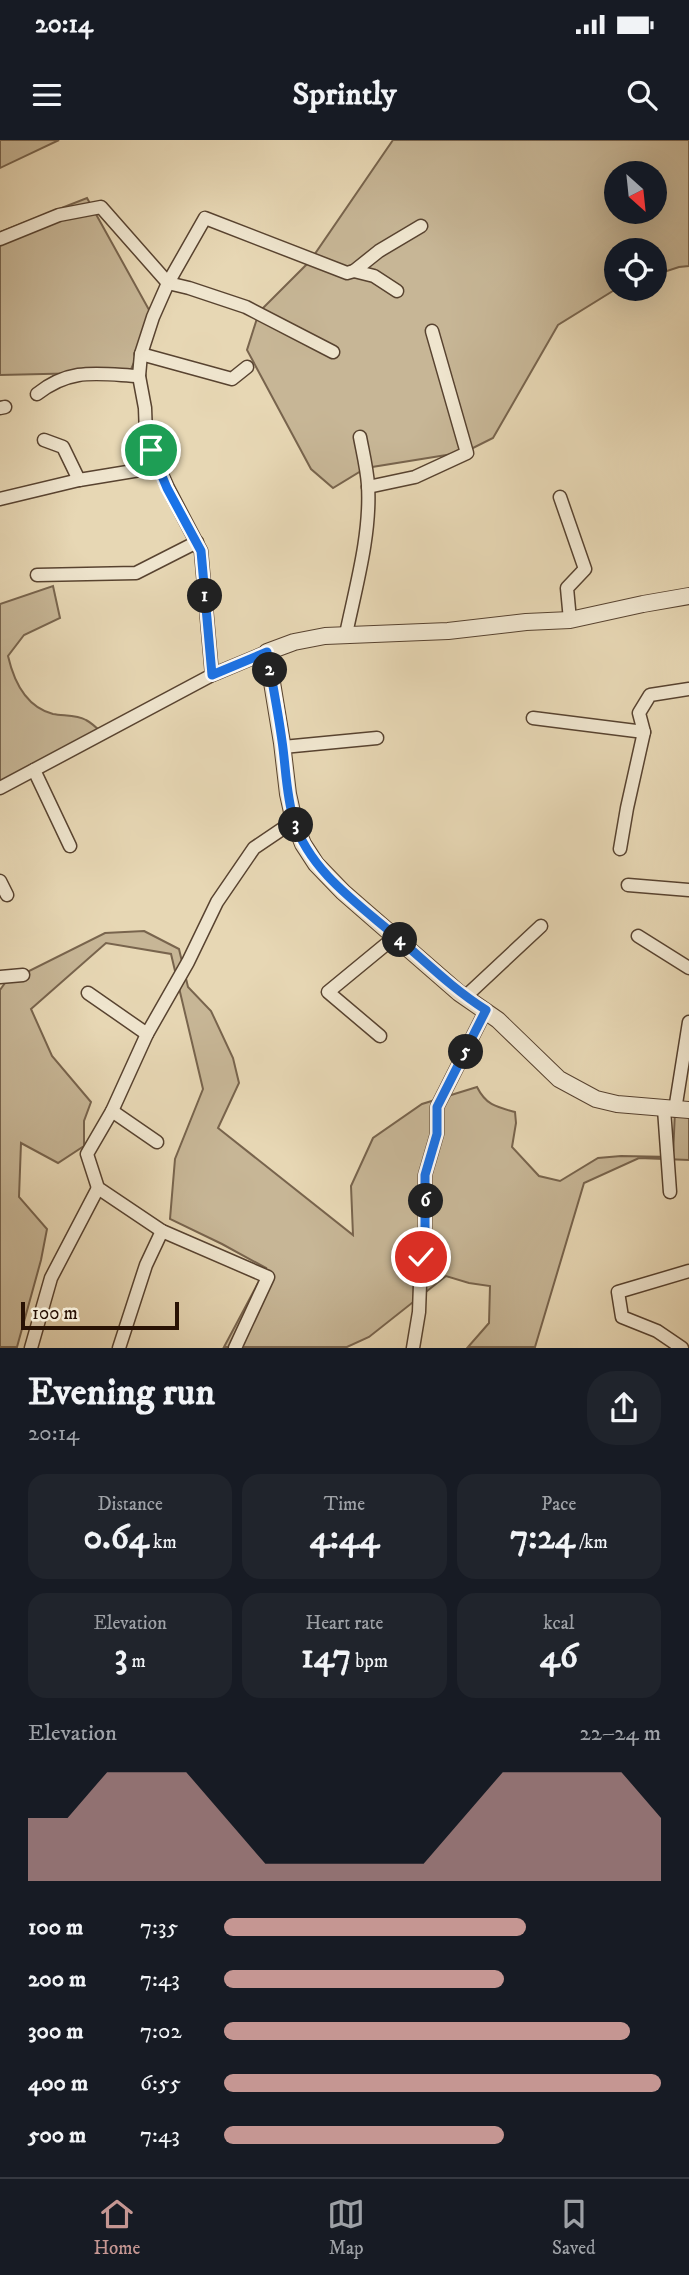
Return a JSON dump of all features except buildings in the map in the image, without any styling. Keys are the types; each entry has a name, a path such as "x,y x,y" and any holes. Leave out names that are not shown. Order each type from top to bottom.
{"street":[{"path":"0,239 58,215 101,207 168,283 246,307 333,352"},
{"path":"212,675 201,551 158,467 146,435 145,408 139,376 146,334 168,283 205,218 347,273 421,226"},
{"path":"354,271 373,276 397,291"},
{"path":"368,487 415,477 467,453 432,331"},
{"path":"141,354 232,379 247,367"},
{"path":"37,394 55,380 66,377 90,374 139,376"},
{"path":"346,634 361,559 368,487 360,437"},
{"path":"44,440 63,447 79,480"},
{"path":"0,499 79,480 158,467"},
{"path":"560,497 585,569 567,588 570,620"},
{"path":"37,575 136,573 197,542"},
{"path":"0,788 212,675 294,642 346,634 448,631 570,620 643,604 688,601"},
{"path":"267,652 294,821 303,844 316,863 343,892 465,996 486,1010 559,1079 596,1099 676,1110"},
{"path":"620,849 644,732 639,713 650,695 689,689"},
{"path":"533,718 644,732"},
{"path":"283,747 377,738"},
{"path":"34,770 70,846"},
{"path":"235,1348 268,1277 162,1231 98,1188 87,1154 112,1111 147,1034 188,962 217,902 254,848 294,821"},
{"path":"0,881 7,895"},
{"path":"628,885 689,890"},
{"path":"465,996 541,926"},
{"path":"380,1036 328,992 396,936"},
{"path":"638,936 689,968"},
{"path":"0,977 23,975"},
{"path":"88,993 147,1034"},
{"path":"414,1348 425,1228 425,1175 437,1134 437,1107 486,1010"},
{"path":"670,1192 676,1110 689,1022"},
{"path":"112,1111 157,1142"},
{"path":"31,1348 51,1278 98,1188"},
{"path":"119,1348 146,1265 162,1231"},
{"path":"682,1348 657,1331 622,1317 618,1292 689,1271"}],"shaded area":[{"path":"0,140 59,140 0,168"},
{"path":"393,140 689,140 689,266 667,271 667,238 604,238 604,296 558,325 493,438 465,452 366,468 333,488 311,469 247,350 259,312 310,261"},
{"path":"87,198 153,317 130,372 0,375 0,232"},
{"path":"53,586 60,618 24,635 8,656 11,666 18,684 35,706 53,714 82,718 103,734 0,786 0,604"},
{"path":"144,931 179,949 188,987 211,1011 233,1058 239,1083 218,1128 353,1235 351,1186 373,1138 422,1104 477,1087 492,1104 515,1112 512,1147 539,1176 560,1181 598,1158 673,1157 675,1110 689,1112 689,1160 639,1158 584,1183 535,1347 468,1347 489,1323 490,1286 446,1276 369,1337 347,1347 224,1347 266,1268 170,1219 175,1159 203,1089 171,954 106,943 31,1009 52,1056 91,1102 84,1121 84,1146 58,1163 21,1143 19,1197 47,1229 17,1347 0,1347 0,990 5,983 105,933"}],"route":[{"path":"151,450 167,488 201,551 212,675 267,652 288,794 303,844 316,863 343,892 459,993 486,1010 437,1107 437,1134 425,1175 425,1228 421,1257"}]}
